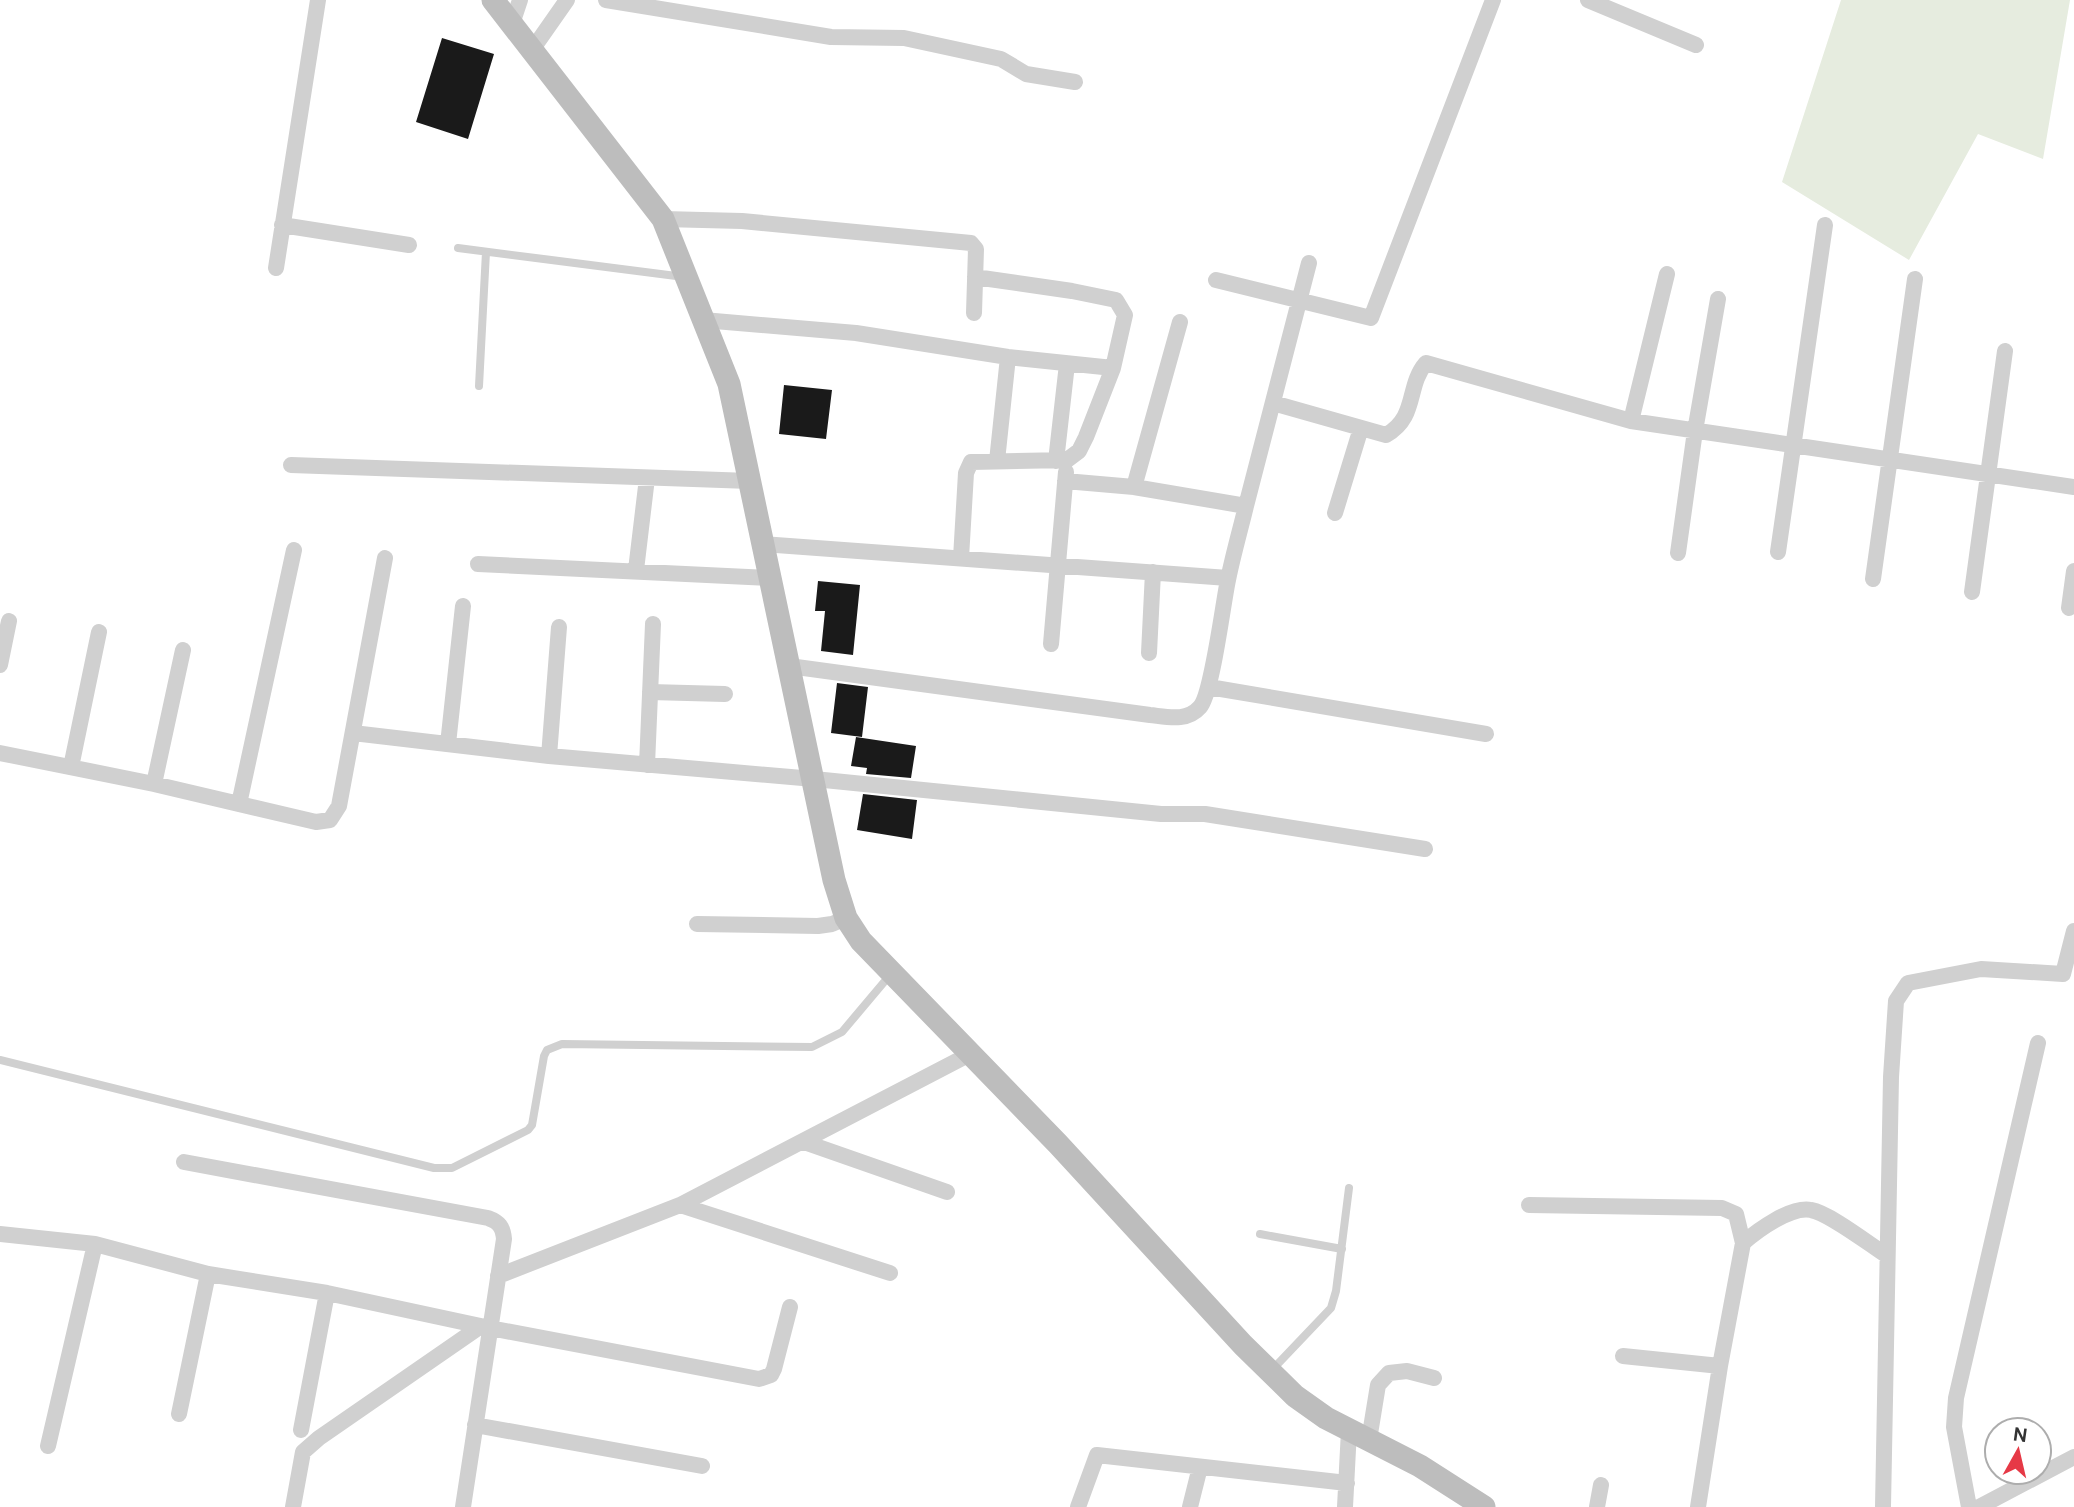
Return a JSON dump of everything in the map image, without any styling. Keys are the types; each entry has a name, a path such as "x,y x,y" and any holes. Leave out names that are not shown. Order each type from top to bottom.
{"main road":[{"path":"493,0 663,219 729,384 834,880 846,918 860,941 972,1054 1270,1372 1304,1404 1420,1466 1484,1507"}],"street":[{"path":"275,268 318,0"},
{"path":"512,24 520,0"},
{"path":"532,50 568,0"},
{"path":"606,0 831,37 904,38 1000,59 1026,74 1075,82"},
{"path":"1216,280 1371,318 1493,0"},
{"path":"1588,0 1696,46"},
{"path":"663,219 742,221 971,243 976,249 974,313"},
{"path":"282,225 409,244"},
{"path":"1778,552 1825,225"},
{"path":"789,666 1179,718 1190,716 1202,705 1209,687 1228,578 1309,263"},
{"path":"1631,421 1667,274"},
{"path":"961,558 966,473 971,462 1061,461 1079,451 1113,368 1125,314 1116,300 975,277"},
{"path":"1873,579 1915,279"},
{"path":"1678,553 1695,431 1718,299"},
{"path":"704,320 856,332 1008,357 1113,368"},
{"path":"1134,487 1180,322"},
{"path":"1972,592 2005,352"},
{"path":"997,461 1008,357"},
{"path":"1273,403 1386,435 1399,428 1408,412 1418,372 1426,363 1631,421 2074,487"},
{"path":"1051,644 1065,481 1061,461 1067,364"},
{"path":"1335,513 1361,428"},
{"path":"292,465 750,481"},
{"path":"636,570 647,478"},
{"path":"1065,481 1134,487 1246,506"},
{"path":"762,544 1228,578"},
{"path":"239,804 294,550"},
{"path":"0,753 154,784 316,822 330,820 339,806 385,558"},
{"path":"478,564 769,578"},
{"path":"1149,653 1153,572"},
{"path":"2069,608 2074,572"},
{"path":"448,744 463,606"},
{"path":"0,665 9,621"},
{"path":"647,765 653,624"},
{"path":"549,756 559,627"},
{"path":"71,767 99,632"},
{"path":"154,784 183,650"},
{"path":"1209,687 1486,734"},
{"path":"650,692 725,695"},
{"path":"352,733 549,756 814,779 1161,814 1205,814 1425,849"},
{"path":"698,924 818,926 832,925 846,918"},
{"path":"1883,1507 1886,1255 1896,1000 1908,983 1980,969 2063,974 2074,931"},
{"path":"1969,1507 1954,1427 1956,1398 2038,1043"},
{"path":"498,1276 680,1205 972,1054"},
{"path":"804,1142 947,1192"},
{"path":"184,1163 488,1218 499,1224 503,1230 498,1276 486,1327 463,1507"},
{"path":"680,1205 890,1273"},
{"path":"1529,1205 1722,1208 1735,1214 1743,1243 1698,1507"},
{"path":"1743,1243 1787,1213 1809,1209 1822,1214 1886,1255"},
{"path":"0,1234 95,1244 208,1274 327,1293 486,1327 759,1379 771,1375 790,1307"},
{"path":"48,1446 95,1244"},
{"path":"179,1414 208,1274"},
{"path":"301,1430 327,1293"},
{"path":"293,1507 303,1452 319,1438 486,1327"},
{"path":"1623,1356 1720,1366"},
{"path":"1345,1507 1347,1483 1359,1435 1378,1385 1389,1373 1407,1371 1434,1378"},
{"path":"475,1426 702,1466"},
{"path":"1078,1507 1097,1455 1347,1483"},
{"path":"1979,1507 2074,1457"},
{"path":"1190,1507 1200,1467"},
{"path":"1597,1507 1601,1485"}],"lane":[{"path":"458,248 686,277"},
{"path":"479,386 486,252"},
{"path":"0,1060 434,1168 452,1168 528,1130 532,1125 544,1056 547,1049 553,1046 812,1047 842,1032 892,974"},
{"path":"1270,1372 1331,1308 1336,1291 1349,1188"},
{"path":"1260,1234 1342,1249"}],"shaded area":[{"path":"1841,0 2070,0 2043,159 1978,134 1909,260 1782,182"}],"building":[{"path":"442,38 494,54 468,139 416,122"},
{"path":"784,385 832,390 826,439 779,434"},
{"path":"818,581 860,585 853,655 821,651 825,611 815,611"},
{"path":"837,683 868,687 862,737 831,733"},
{"path":"856,737 916,746 911,778 866,774 867,768 851,766"},
{"path":"863,794 917,800 912,839 857,830"}]}
